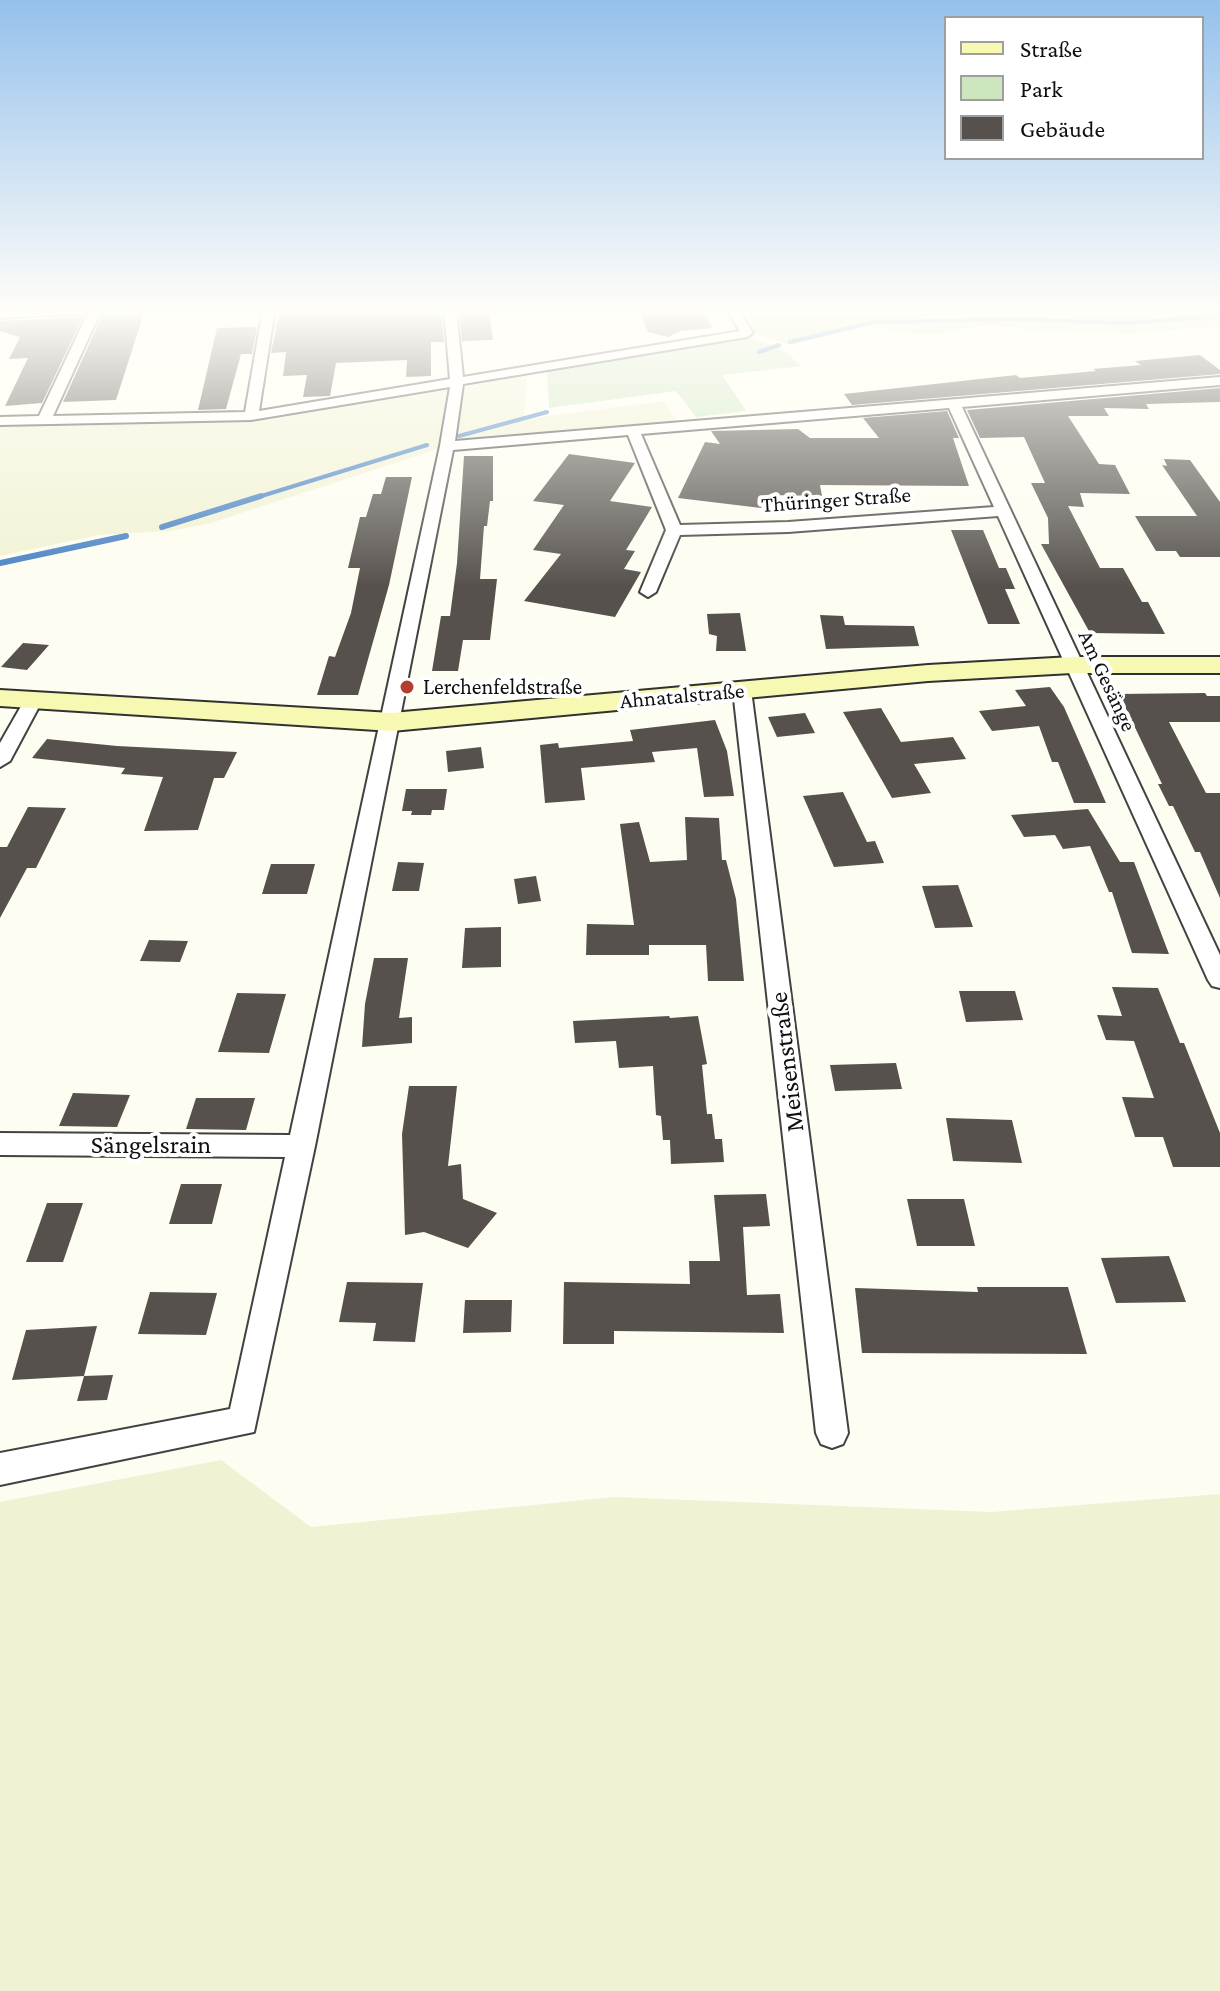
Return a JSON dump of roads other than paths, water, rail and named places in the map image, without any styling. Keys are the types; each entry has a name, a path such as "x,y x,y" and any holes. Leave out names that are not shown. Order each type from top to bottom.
{"street":[{"path":"44,421 53,402"},
{"path":"251,416 253,402"},
{"path":"0,421 251,416 336,402"},
{"path":"0,1469 243,1421 392,722 454,402"},
{"path":"447,446 953,402"},
{"name":"Am Gesänge","path":"953,402 1220,980"},
{"path":"633,431 674,530 648,592"},
{"name":"Thüringer Straße","path":"674,530 788,527 1002,511"},
{"name":"Ahnatalstraße","path":"0,698 392,722 928,673 1072,665 1220,665"},
{"name":"Meisenstraße","path":"742,690 832,1433"},
{"path":"0,761 33,701"},
{"name":"Sängelsrain","path":"0,1144 302,1146"}],"waterway":[{"path":"459,436 547,412"},
{"path":"255,498 427,445"},
{"path":"162,527 261,496"},
{"path":"0,563 126,536"}],"place":[{"name":"Lerchenfeldstraße","path":"407,687"}]}
